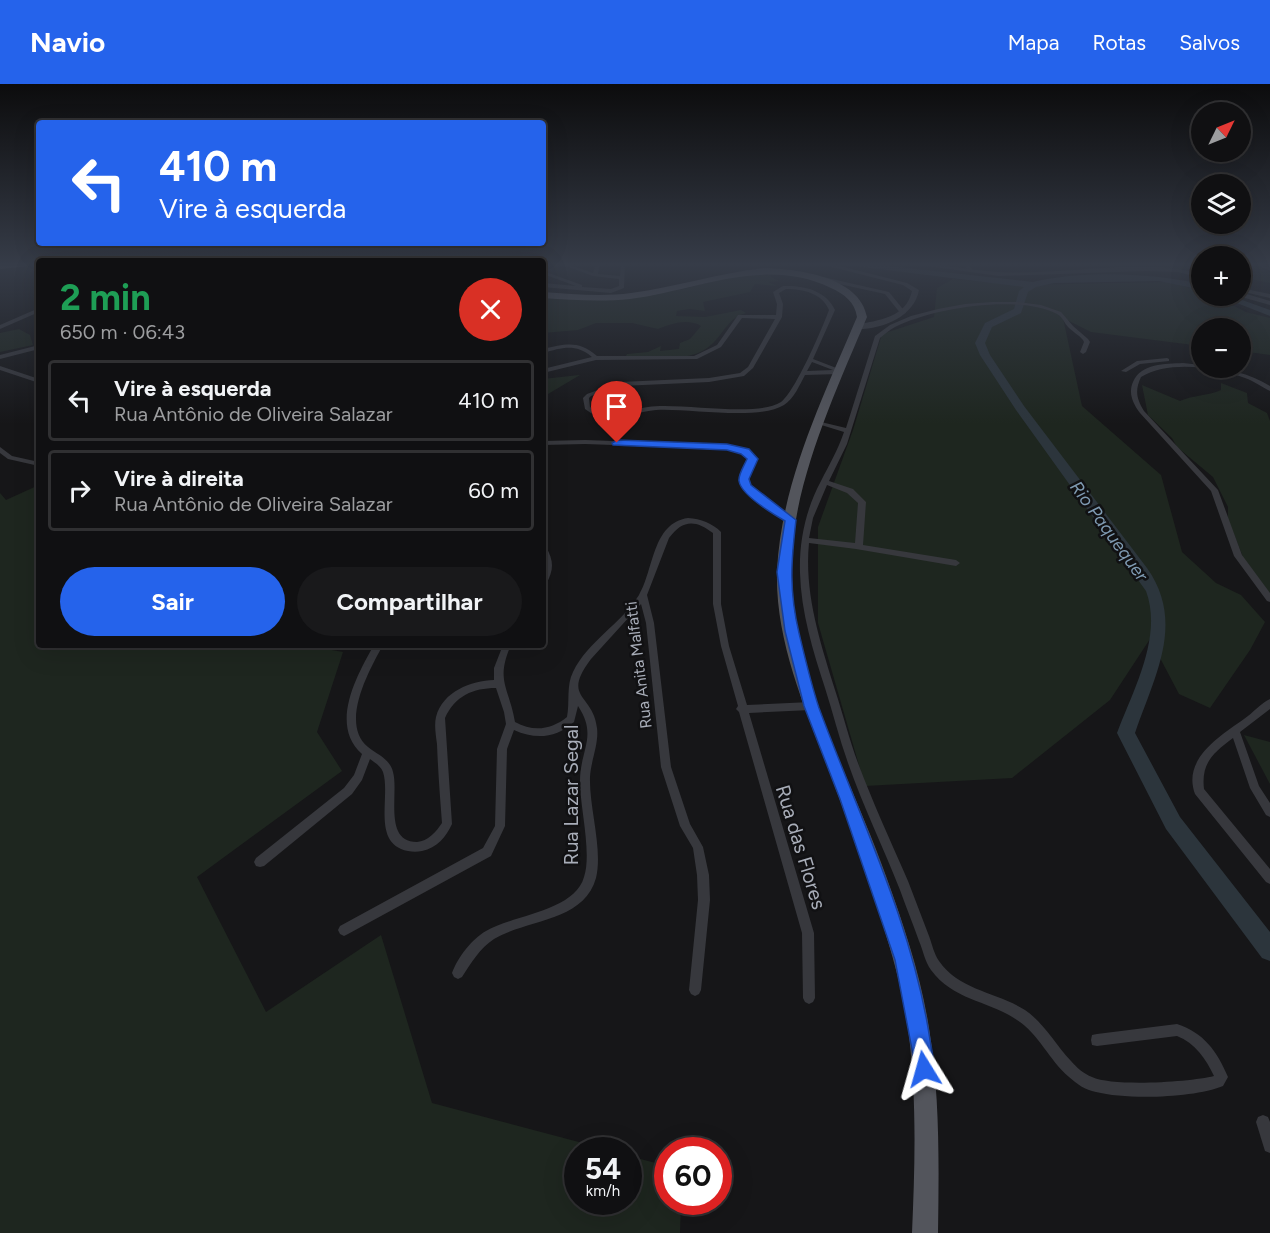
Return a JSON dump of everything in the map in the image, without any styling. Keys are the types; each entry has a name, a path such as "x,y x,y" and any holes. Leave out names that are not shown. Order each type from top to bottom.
{"main road":[{"path":"860,317 858,327 839,371 821,424 791,520 784,572 786,599 811,706 878,882 904,960 918,1026 927,1090 925,1233"}],"street":[{"path":"0,327 24,317"},
{"path":"546,371 596,358 695,358 719,346 740,317"},
{"path":"764,317 779,317 750,368 742,375 709,380 614,386 589,395 586,398 587,408 592,414 613,416 657,408 775,407 790,397 829,317"},
{"path":"858,327 887,321 896,317"},
{"path":"923,317 876,337 848,431 817,495 805,540 805,596 814,639 857,773 870,799 933,963 939,972 965,993 1023,1015 1063,1062 1089,1084 1143,1090 1208,1085 1218,1081 1221,1077 1218,1068 1197,1039 1184,1032 1177,1030 1097,1040"},
{"path":"1063,317 1071,327 1085,338 1087,342 1083,352"},
{"path":"546,350 576,345 587,349 596,358"},
{"path":"0,357 36,348"},
{"path":"809,359 839,371"},
{"path":"1161,360 1169,366"},
{"path":"1124,371 1139,362 1176,360"},
{"path":"1270,389 1245,376 1232,373 1169,366 1151,368 1139,374 1135,382 1137,405 1214,490 1238,556 1270,599"},
{"path":"0,368 36,380"},
{"path":"802,373 839,371"},
{"path":"821,424 848,431"},
{"path":"546,443 585,442 727,447 745,452 752,459 744,479 746,487 768,506 791,520"},
{"path":"0,450 10,458 36,463"},
{"path":"824,482 850,491 862,502 859,546"},
{"name":"Rua Anita Malfatti","path":"695,990 704,900 703,875 698,847 685,826 666,767 650,622 643,595 665,540 679,523 707,524 717,532 717,604 724,646 741,709"},
{"path":"805,540 859,546 956,563"},
{"path":"546,556 549,562 549,574 546,578"},
{"path":"511,724 527,732 544,733 558,730 571,719 577,671 624,621 643,595"},
{"path":"377,648 364,669 351,721 354,737 367,753 387,768 391,784 389,823 391,832 399,843 415,847 432,842 441,834 448,813 440,718 443,709 471,685 497,684"},
{"path":"344,930 487,852 500,826 502,749 511,724 506,698 497,684 499,664 506,648"},
{"name":"Rua Lazar Segal","path":"458,973 480,942 491,934 507,926 564,907 579,894 590,878 585,778 593,733 589,716 574,692"},
{"path":"1270,703 1204,757 1196,781 1199,791 1270,878"},
{"path":"741,709 811,706"},
{"name":"Rua das Flores","path":"741,709 808,933 809,998"},
{"path":"1235,730 1255,788 1270,812"},
{"path":"260,862 348,791 358,777 367,753"},
{"path":"1263,1122 1270,1146"}],"shaded area":[{"path":"546,317 737,317 704,350 683,357 626,356 648,352 661,346 660,351 679,349 680,343 690,339 701,326 691,322 658,329 632,323 596,323 578,330 546,333"},
{"path":"934,317 1270,318 1270,355 1251,352 1251,318 1191,318 1191,345 1091,332 1063,318 1082,406 1161,475 1182,552 1216,583 1241,595 1265,622 1250,650 1210,708 1179,694 1150,639 1110,700 1012,778 865,786 818,623 818,527 853,430 882,334"},
{"path":"19,329 30,335 33,345 0,352 0,333"},
{"path":"580,375 546,395 546,379"},
{"path":"1221,383 1247,393 1248,403 1267,413 1270,421 1270,594 1243,557 1228,519 1228,507 1213,477 1177,447 1172,438 1148,415 1142,385 1180,401 1221,390"},
{"path":"36,486 36,648 321,648 343,652 317,732 342,771 197,877 266,1012 381,935 432,1103 564,1138 564,1215 642,1215 642,1159 654,1163 654,1215 681,1215 680,1233 0,1233 0,493 6,500"},
{"path":"1244,735 1270,742 1270,784"}],"waterway":[{"name":"Rio Paquequer","path":"1005,317 988,325 984,330 980,343 985,355 1020,408 1138,565 1156,597 1159,613 1155,648 1126,733 1173,823 1270,950"}],"route":[{"path":"617,443 698,448 727,447 745,452 752,459 744,479 746,487 768,506 791,520 784,572 792,631 811,706 848,799 904,960 918,1026 924,1069"}]}
